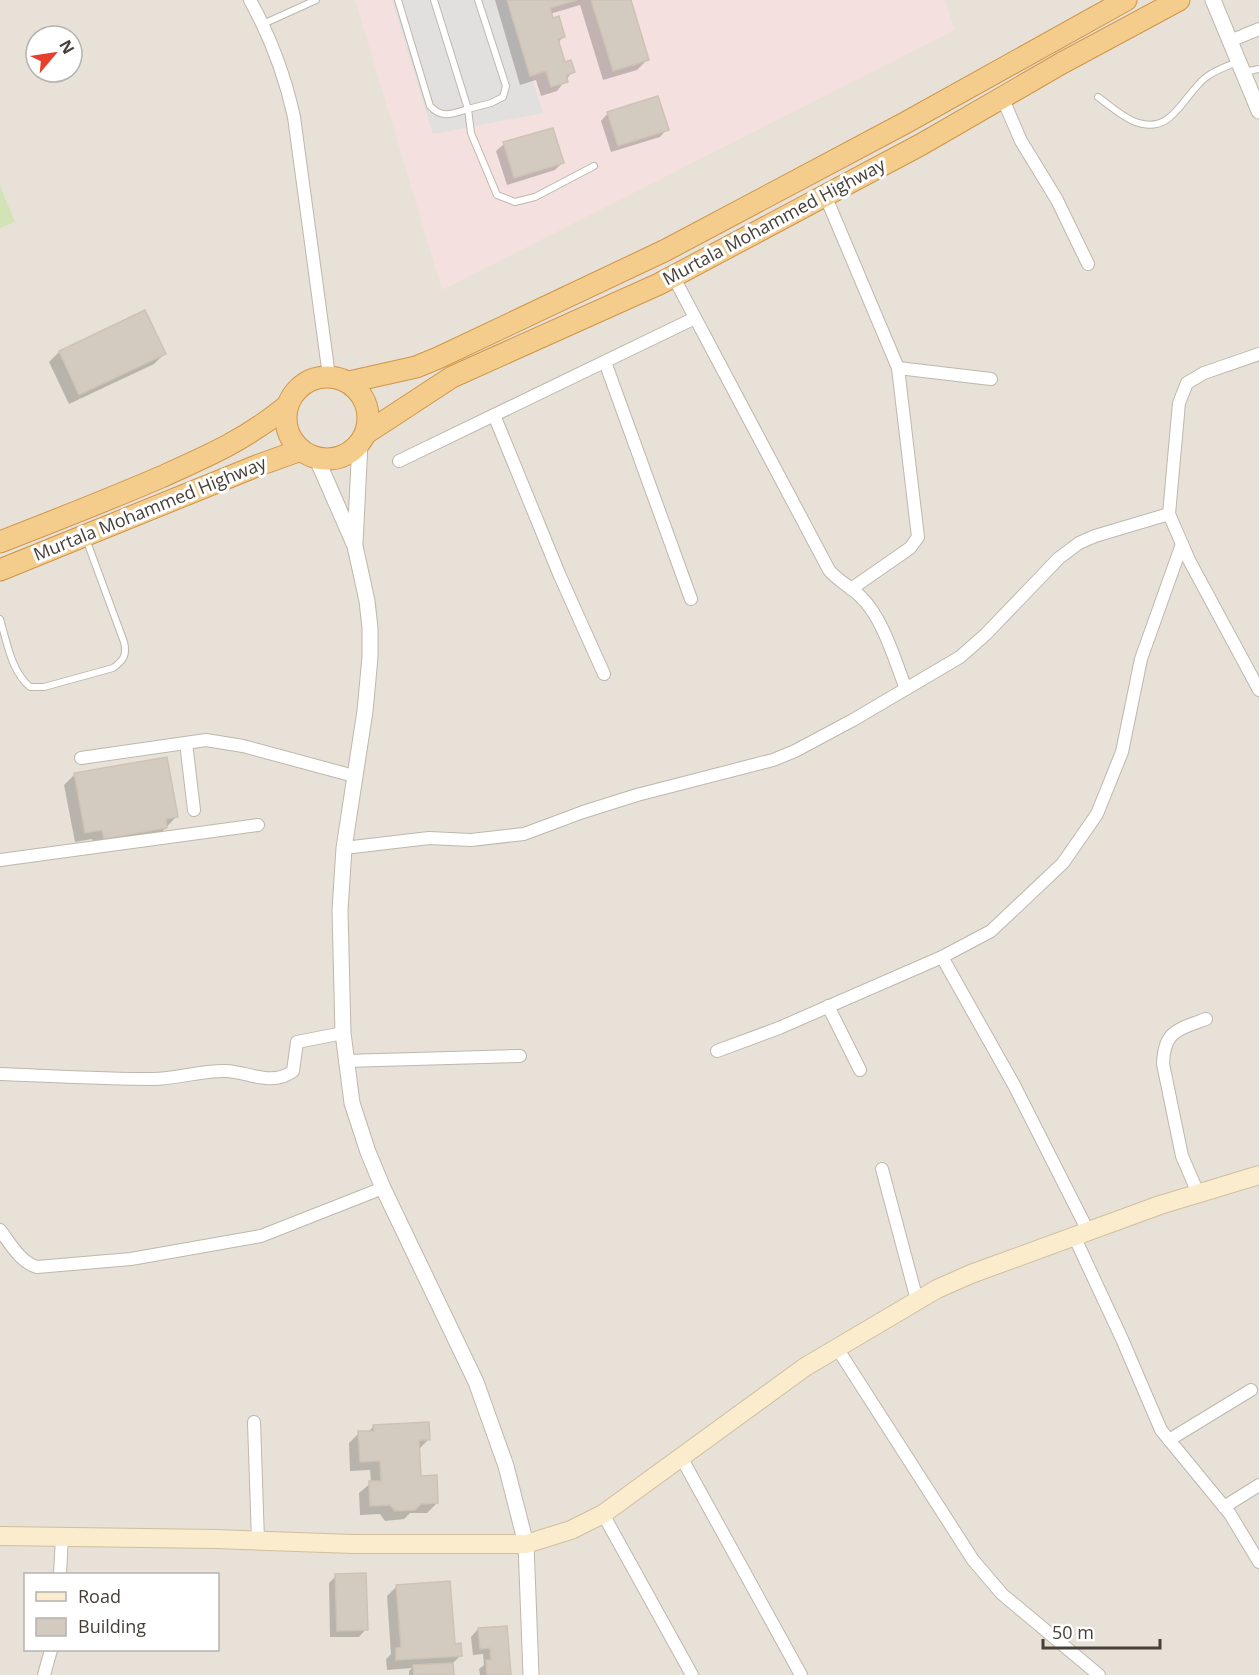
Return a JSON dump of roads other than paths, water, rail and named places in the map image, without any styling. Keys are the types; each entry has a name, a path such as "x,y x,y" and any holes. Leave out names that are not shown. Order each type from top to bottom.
{"highway":[{"name":"Murtala Mohammed Highway","path":"339,379 416,367 666,250 905,123 1126,0"},
{"name":"Murtala Mohammed Highway","path":"363,439 452,377 673,276 922,144 1062,63 1179,0"},
{"path":"316,377 339,379 358,391 365,402 368,422 363,439 345,455 335,459 309,454 293,441 288,430 287,406 296,390 306,382 316,377"},
{"name":"Murtala Mohammed Highway","path":"3,538 114,497 221,450 261,427 287,406"},
{"name":"Murtala Mohammed Highway","path":"0,570 259,465 309,454"}],"main road":[{"path":"0,1536 353,1544 526,1544 571,1530 603,1514 805,1367 937,1288 1081,1234 1198,1193 1259,1175"}],"street":[{"path":"250,0 263,24 285,79 294,117 339,379"},
{"path":"1213,0 1259,111"},
{"path":"1230,41 1259,29"},
{"path":"1002,97 1022,141 1056,200 1088,264"},
{"path":"825,195 898,368 918,537 910,548 850,589"},
{"path":"673,276 829,570 838,580 861,597 881,627 906,688"},
{"path":"399,461 695,318"},
{"path":"1259,354 1204,372 1187,383 1179,403 1169,514 1189,560 1259,690"},
{"path":"605,362 691,599"},
{"path":"898,368 992,379"},
{"path":"494,415 564,587 604,674"},
{"path":"355,546 363,439"},
{"path":"309,454 355,546 367,602 370,657 365,711 344,848 340,910 343,1033 352,1103 368,1152 476,1382 506,1466 526,1544 531,1675"},
{"path":"344,848 429,838 471,840 524,834 637,795 773,760 816,741 960,657 986,634 1059,558 1079,543 1169,514"},
{"path":"717,1051 942,957 991,931 1063,863 1097,814 1122,752 1142,659 1182,543"},
{"path":"81,758 206,740 243,746 354,776"},
{"path":"186,743 194,810"},
{"path":"0,860 258,825"},
{"path":"942,957 1014,1085 1081,1234 1161,1430 1224,1507 1259,1562"},
{"path":"828,1006 860,1070"},
{"path":"1198,1193 1182,1156 1163,1064 1163,1053 1170,1035 1206,1019"},
{"path":"0,1074 152,1079 225,1071 262,1079 274,1078 293,1071 297,1042 343,1033"},
{"path":"345,1061 520,1056"},
{"path":"882,1169 917,1300"},
{"path":"0,1230 21,1257 32,1266 131,1260 261,1236 384,1188"},
{"path":"837,1348 973,1560 1002,1594 1100,1675"},
{"path":"1169,1440 1251,1390"},
{"path":"254,1422 258,1541"},
{"path":"681,1457 801,1675"},
{"path":"1224,1507 1259,1485"},
{"path":"603,1514 692,1675"},
{"path":"60,1573 62,1537"},
{"path":"44,1675 51,1651"}],"lane":[{"path":"263,24 316,0"},
{"path":"398,0 430,106 436,113 448,115 491,103 503,97 506,86 478,0"},
{"path":"434,0 468,109 471,133 497,195 515,202 535,197 594,166"},
{"path":"1098,97 1132,120 1148,125 1158,124 1169,119 1215,71 1241,67 1259,69"},
{"path":"0,619 14,666 21,679 30,687 44,687 113,668 123,661 126,652 124,642 84,535"}]}
